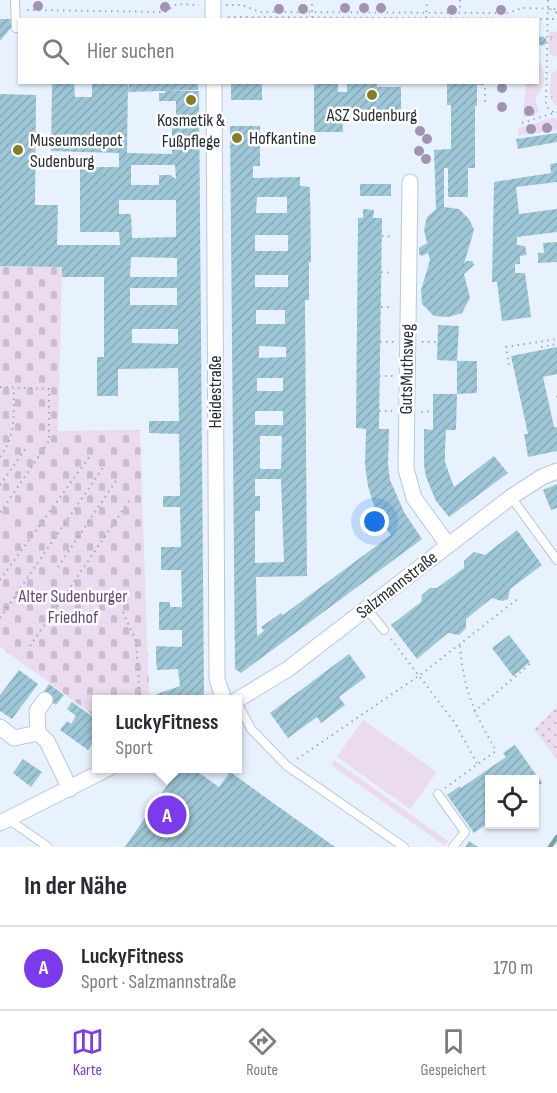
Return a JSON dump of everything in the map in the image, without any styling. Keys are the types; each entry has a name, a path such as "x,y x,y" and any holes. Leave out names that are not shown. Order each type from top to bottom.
{"street":[{"name":"Heidestraße","path":"214,84 217,679 223,695"},
{"name":"GutsMuthsweg","path":"410,182 406,469 414,498 448,545"},
{"name":"Salzmannstraße","path":"242,698 288,669 511,497 542,477 557,471"},
{"path":"45,700 37,711 38,733 47,741 69,789"},
{"path":"0,727 14,738 38,733"},
{"path":"4,821 99,773"}],"lane":[{"path":"15,0 16,28"},
{"path":"511,497 557,560"},
{"path":"367,609 384,630"},
{"path":"242,711 251,729 287,766 404,847"},
{"path":"438,794 465,832 453,847"},
{"path":"4,821 48,847"}],"path":[{"path":"426,18 427,0"},
{"path":"460,0 460,13"},
{"path":"548,0 546,103 549,110 555,112"},
{"path":"15,10 165,12 177,4 213,10 312,18 312,4"},
{"path":"213,10 242,5 260,12 509,13 522,8 548,8 557,11"},
{"path":"496,13 496,18"},
{"path":"539,19 557,19"},
{"path":"485,84 485,104"},
{"path":"522,123 555,112"},
{"path":"362,114 362,120"},
{"path":"382,236 403,237"},
{"path":"381,272 401,273"},
{"path":"381,307 400,307"},
{"path":"509,365 506,347 557,339"},
{"path":"380,342 401,342"},
{"path":"413,342 437,342"},
{"path":"541,342 542,348 557,344"},
{"path":"380,376 400,376"},
{"path":"0,387 49,389 49,441 0,513"},
{"path":"0,457 9,445 13,434 14,388"},
{"path":"557,396 557,402"},
{"path":"379,411 399,412"},
{"path":"413,412 433,411"},
{"path":"0,485 26,448"},
{"path":"0,580 90,456"},
{"path":"0,618 104,466"},
{"path":"58,567 118,478"},
{"path":"30,646 129,501"},
{"path":"287,766 420,675 519,598"},
{"path":"123,612 136,641 140,695"},
{"path":"384,630 455,723 478,765"},
{"path":"438,794 496,751 474,712 464,679 460,644"},
{"path":"474,712 532,662"}],"green space":[{"path":"549,31 557,32 557,57 549,54"},
{"path":"539,60 544,79 543,87 535,99 539,111 534,116 523,117 526,84 539,84"},
{"path":"557,70 557,106 552,100 550,91 551,73"},
{"path":"557,117 557,130 518,136 518,128"},
{"name":"Alter Sudenburger Friedhof","path":"0,266 62,267 58,431 140,430 149,695 92,695 92,714 0,647"},
{"path":"557,707 557,760 534,729"},
{"path":"363,720 437,772 410,809 337,757"},
{"path":"334,760 448,841 445,846 331,765"}],"building":[{"path":"0,19 11,19 11,28 0,41"},
{"path":"539,38 545,38 545,44 539,44"},
{"path":"52,84 74,84 75,97 92,97 92,84 128,84 127,153 172,154 172,123 176,123 176,101 159,101 159,93 199,91 204,695 157,695 180,686 178,669 157,670 156,658 156,646 182,647 182,630 159,630 159,602 170,602 170,607 182,607 181,570 161,570 161,547 181,547 180,507 163,507 163,496 180,496 179,434 149,433 149,421 179,421 178,368 118,369 118,396 97,396 97,357 104,357 104,277 62,277 62,267 0,266 0,94 36,95 35,205 58,205 57,245 120,245 119,232 80,232 80,167 119,167 119,153 51,151","holes":["131,165 175,165 176,179 170,175 159,175 159,185 131,185","119,200 176,200 176,237 132,238 131,214 119,214","131,257 177,258 177,277 130,277","130,288 177,288 177,305 130,305","132,329 178,329 178,344 132,343"]},
{"path":"129,84 198,84 198,90 128,92"},
{"path":"231,84 262,84 262,100 231,100"},
{"path":"314,84 338,84 338,92 347,92 347,84 401,87 401,114 342,111 343,132 314,132"},
{"path":"447,84 484,84 477,85 475,168 468,168 468,197 448,197 448,168 444,168 444,207 459,209 469,219 474,230 464,264 472,261 474,265 464,274 470,298 462,313 448,317 434,316 422,304 421,290 430,260 428,253 422,256 419,254 419,248 427,243 424,230 427,217 436,209 434,150 451,149 451,105 447,105"},
{"path":"230,126 260,126 260,166 253,166 253,178 300,177 300,186 310,187 311,262 309,262 309,300 305,300 307,576 256,577 257,636 264,631 261,627 281,613 283,615 391,535 374,506 368,486 365,465 366,429 356,428 358,218 363,218 363,209 374,210 373,218 382,218 379,429 389,429 390,480 404,512 422,539 241,673 235,669","holes":["257,197 287,197 287,213 256,213","255,235 288,235 288,251 255,251","255,275 288,275 288,287 255,287","256,310 285,310 285,324 256,324","259,346 286,347 286,357 259,358","257,378 283,378 283,391 257,391","255,411 283,411 283,425 255,425","260,436 282,436 281,469 260,469","255,479 281,479 284,562 255,563 255,511 260,511 260,496 255,496"]},
{"path":"557,133 557,142 518,149 516,139"},
{"path":"557,163 557,182 516,187 519,214 557,209 557,232 517,237 517,245 525,246 527,255 520,256 520,264 515,264 515,273 525,273 531,317 502,321 497,282 492,282 494,182 551,173 550,164"},
{"path":"360,184 391,184 391,196 360,196"},
{"path":"557,242 557,262 538,263 538,253 544,253 543,243"},
{"path":"438,325 459,326 457,361 437,360"},
{"path":"557,347 557,374 543,377 554,427 557,427 557,451 528,457 524,434 528,434 511,356"},
{"path":"457,361 477,361 477,393 457,394"},
{"path":"433,394 457,394 456,430 446,430 445,449 445,462 454,487 494,456 508,473 449,517 436,501 426,477 424,465 424,429 433,430"},
{"path":"557,484 557,508 551,510 543,490"},
{"path":"517,530 542,565 510,589 508,599 502,601 492,598 466,619 466,628 459,635 448,633 417,659 391,625 421,602 422,595 430,588 437,588 464,568 464,561 474,552 485,555"},
{"path":"509,635 530,662 513,676 492,648"},
{"path":"349,654 366,677 339,697 345,705 321,723 317,717 288,738 270,713"},
{"path":"19,670 38,684 12,719 0,711 0,695"},
{"path":"49,684 64,695 56,705 41,695"},
{"path":"72,702 92,716 92,744 88,750 60,730 67,721 71,724 76,716 67,709"},
{"path":"515,745 536,775 485,775 485,825 474,833 447,795 506,757 503,753"},
{"path":"23,759 42,772 31,787 13,773"},
{"path":"176,773 199,773 219,787 231,773 335,847 125,847"},
{"path":"469,841 478,847 465,847"}],"waterway":[{"path":"550,847 557,837"}],"place":[{"name":"ASZ Sudenburg","path":"372,95"},
{"name":"Kosmetik & Fußpflege","path":"191,100"},
{"name":"Hofkantine","path":"237,138"},
{"name":"Museumsdepot Sudenburg","path":"18,150"},
{"name":"LuckyFitness","path":"167,815"}]}
